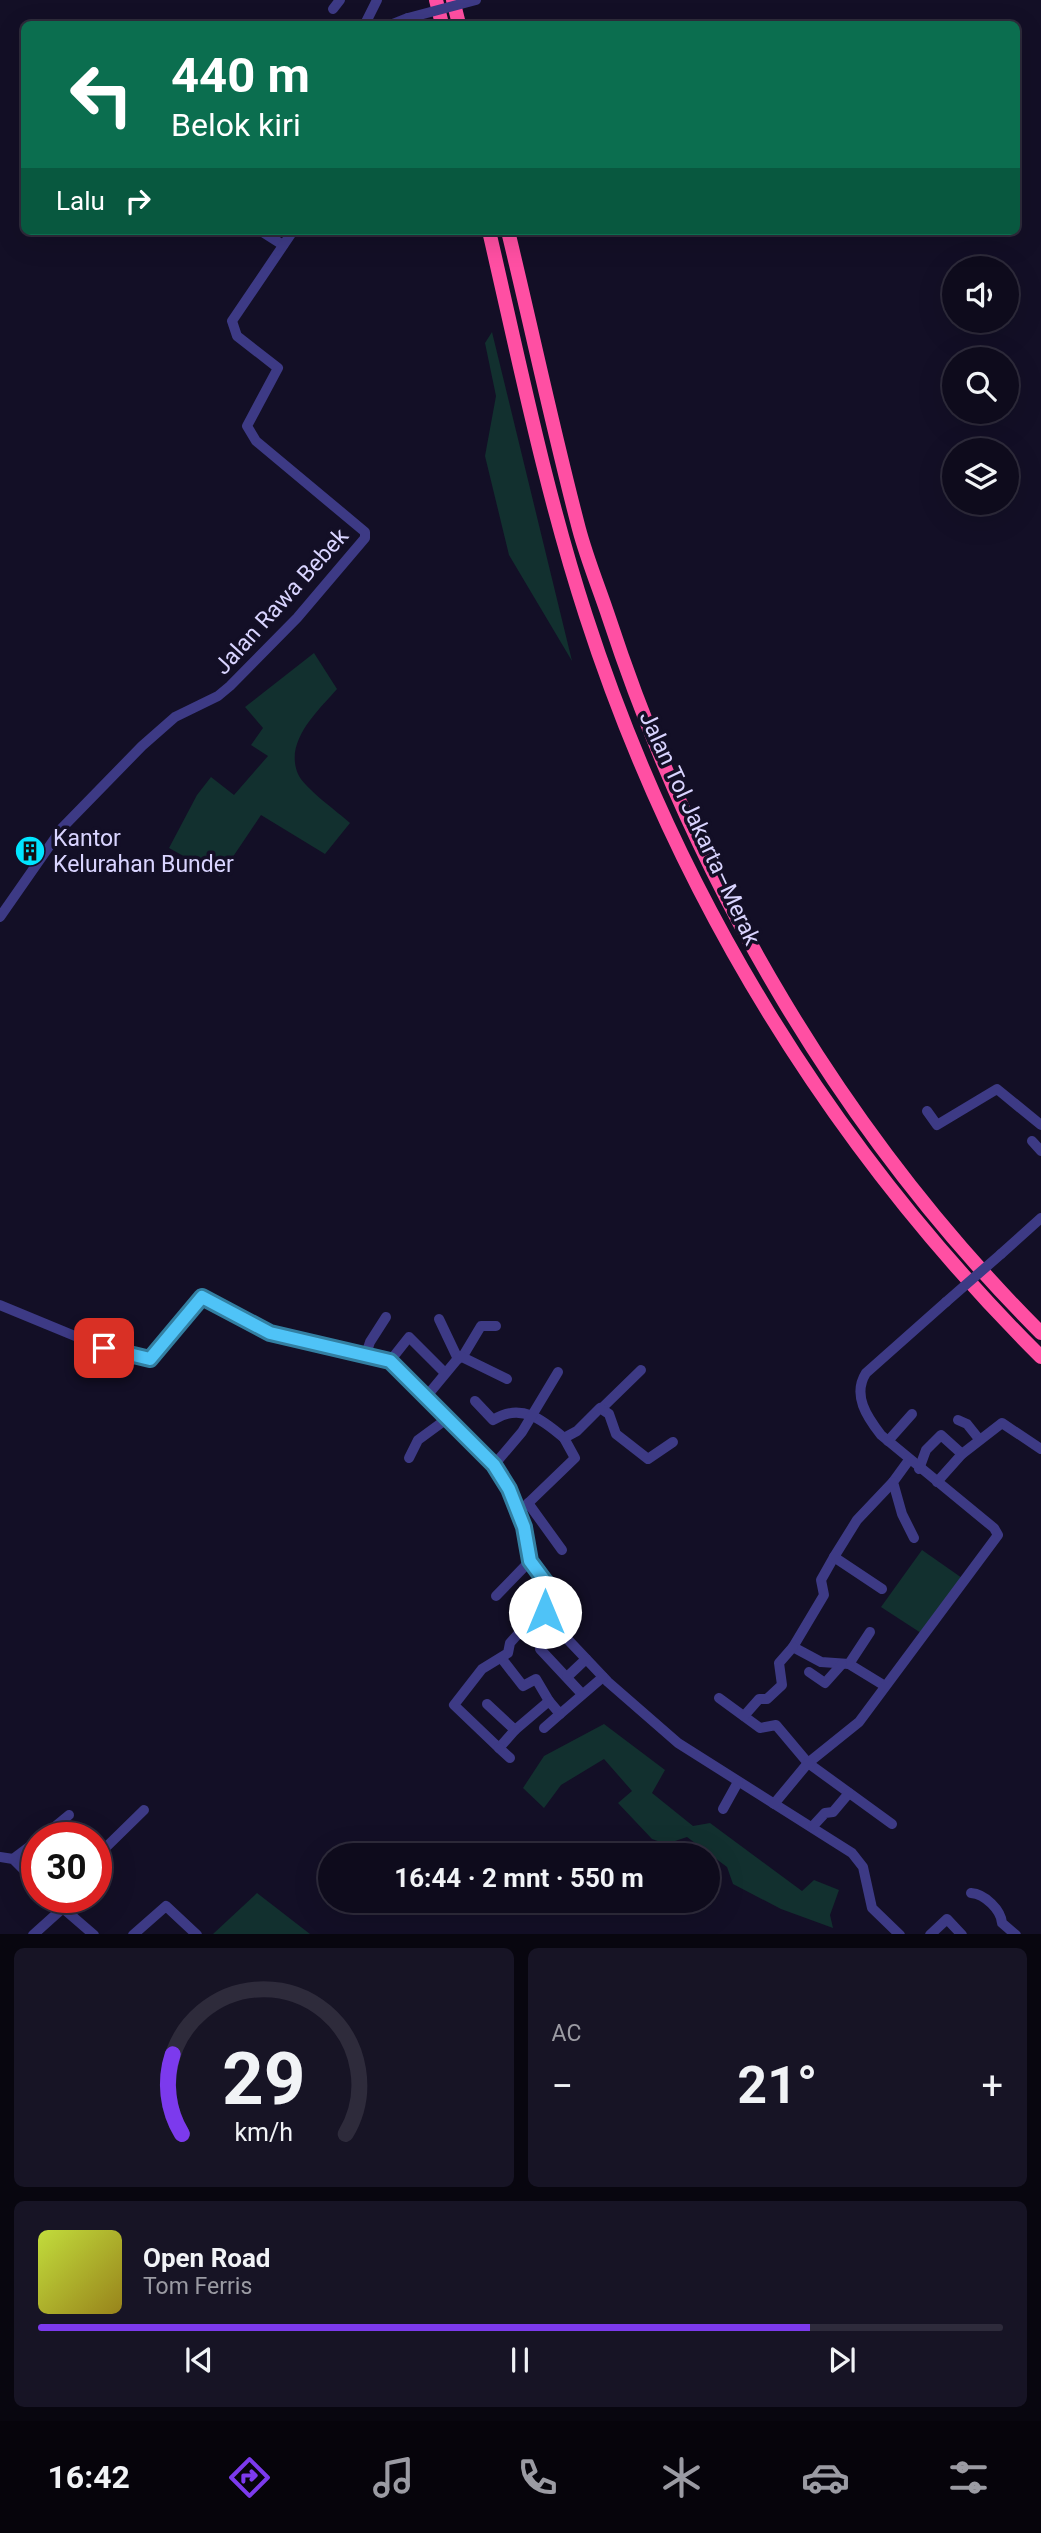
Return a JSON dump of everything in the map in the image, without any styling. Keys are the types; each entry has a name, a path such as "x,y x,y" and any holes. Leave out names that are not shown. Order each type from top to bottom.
{"highway":[{"path":"436,0 441,21"},
{"path":"453,0 458,21"},
{"name":"Jalan Tol Jakarta–Merak","path":"490,235 553,509 586,617 619,710 661,811 720,933 769,1017 825,1101 895,1196 989,1305 1041,1357"},
{"name":"Jalan Tol Jakarta–Merak","path":"509,235 580,531 634,696 679,801 734,915 845,1098 1001,1294 1041,1333"}],"street":[{"path":"366,21 377,0"},
{"path":"400,21 475,0"},
{"path":"267,235 283,245"},
{"name":"Jalan Rawa Bebek","path":"0,917 73,816 175,717 223,692 297,618 365,538 365,532 256,440 247,426 278,368 237,335 232,321 290,235"},
{"path":"927,1111 937,1125 997,1089 1041,1125"},
{"path":"1032,1140 1041,1151"},
{"path":"774,1804 808,1763 859,1722 998,1535 994,1528 888,1441 865,1410 860,1385 866,1373 1041,1218"},
{"path":"0,1305 104,1348 148,1360 200,1297 205,1297 270,1333 390,1361 494,1465 519,1512 530,1561 550,1588 567,1603"},
{"path":"366,1354 370,1342 386,1317"},
{"path":"439,1319 461,1358 507,1379"},
{"path":"426,1396 444,1372 461,1358 481,1326 496,1326"},
{"path":"390,1361 409,1337 444,1372"},
{"path":"564,1438 603,1407 641,1370"},
{"path":"494,1465 535,1414 558,1372"},
{"path":"475,1401 491,1420 508,1413 535,1414 564,1438 575,1458 519,1512"},
{"path":"603,1407 613,1422 616,1434 648,1459 673,1443"},
{"path":"888,1441 912,1414"},
{"path":"409,1458 418,1440 448,1418"},
{"path":"958,1420 967,1424 979,1439"},
{"path":"937,1482 979,1439 1006,1423 1041,1449"},
{"path":"919,1469 926,1450 941,1435 962,1454"},
{"path":"744,1716 759,1699 767,1699 782,1685 779,1663 793,1647 824,1595 821,1580 857,1520 893,1482 909,1460"},
{"path":"893,1482 902,1514 914,1538"},
{"path":"528,1503 562,1550"},
{"path":"834,1557 882,1589"},
{"path":"496,1596 530,1561"},
{"path":"550,1588 545,1611 549,1619 603,1677 678,1743 845,1847 863,1867 872,1908 900,1934"},
{"path":"510,1758 454,1705 481,1669 508,1654 510,1643 546,1603"},
{"path":"809,1672 825,1683 845,1664 870,1632"},
{"path":"793,1647 821,1662 845,1664 885,1686"},
{"path":"540,1649 582,1694"},
{"path":"502,1659 523,1686 536,1679 560,1714"},
{"path":"567,1677 586,1659"},
{"path":"544,1728 603,1677"},
{"path":"719,1698 762,1729 776,1725 808,1763 892,1824"},
{"path":"499,1748 515,1730 549,1701"},
{"path":"487,1704 515,1730"},
{"path":"723,1809 738,1782"},
{"path":"813,1826 825,1813 832,1812 849,1793"},
{"path":"112,1841 144,1810"},
{"path":"60,1822 68,1815"},
{"path":"13,1859 21,1853"},
{"path":"0,1857 13,1859 21,1867"},
{"path":"971,1894 986,1899 1001,1914 1002,1923 1016,1934"},
{"path":"132,1934 166,1906 197,1934"},
{"path":"33,1934 48,1913"},
{"path":"70,1913 94,1934"},
{"path":"930,1934 947,1919 962,1934"}],"green space":[{"path":"492,332 572,661 509,555 485,456 496,396 485,343"},
{"path":"314,653 337,689 305,727 299,738 295,762 301,780 350,823 325,854 261,815 220,876 169,848 197,795 211,777 234,795 268,756 251,745 263,728 245,707"},
{"path":"922,1550 962,1578 921,1633 881,1607"},
{"path":"604,1724 665,1770 652,1793 693,1826 710,1823 802,1891 814,1880 839,1890 830,1915 833,1928 781,1909 733,1884 727,1867 720,1862 720,1843 695,1843 687,1837 669,1843 652,1839 618,1803 632,1791 604,1759 561,1785 544,1808 523,1788 544,1756"},
{"path":"257,1893 310,1934 213,1934"}],"place":[{"name":"Kantor Kelurahan Bunder","path":"30,851"}],"route":[{"path":"104,1348 150,1359 202,1297 205,1297 254,1327 270,1333 390,1361 494,1465 509,1489 524,1527 530,1561 550,1588 545,1612"}]}
